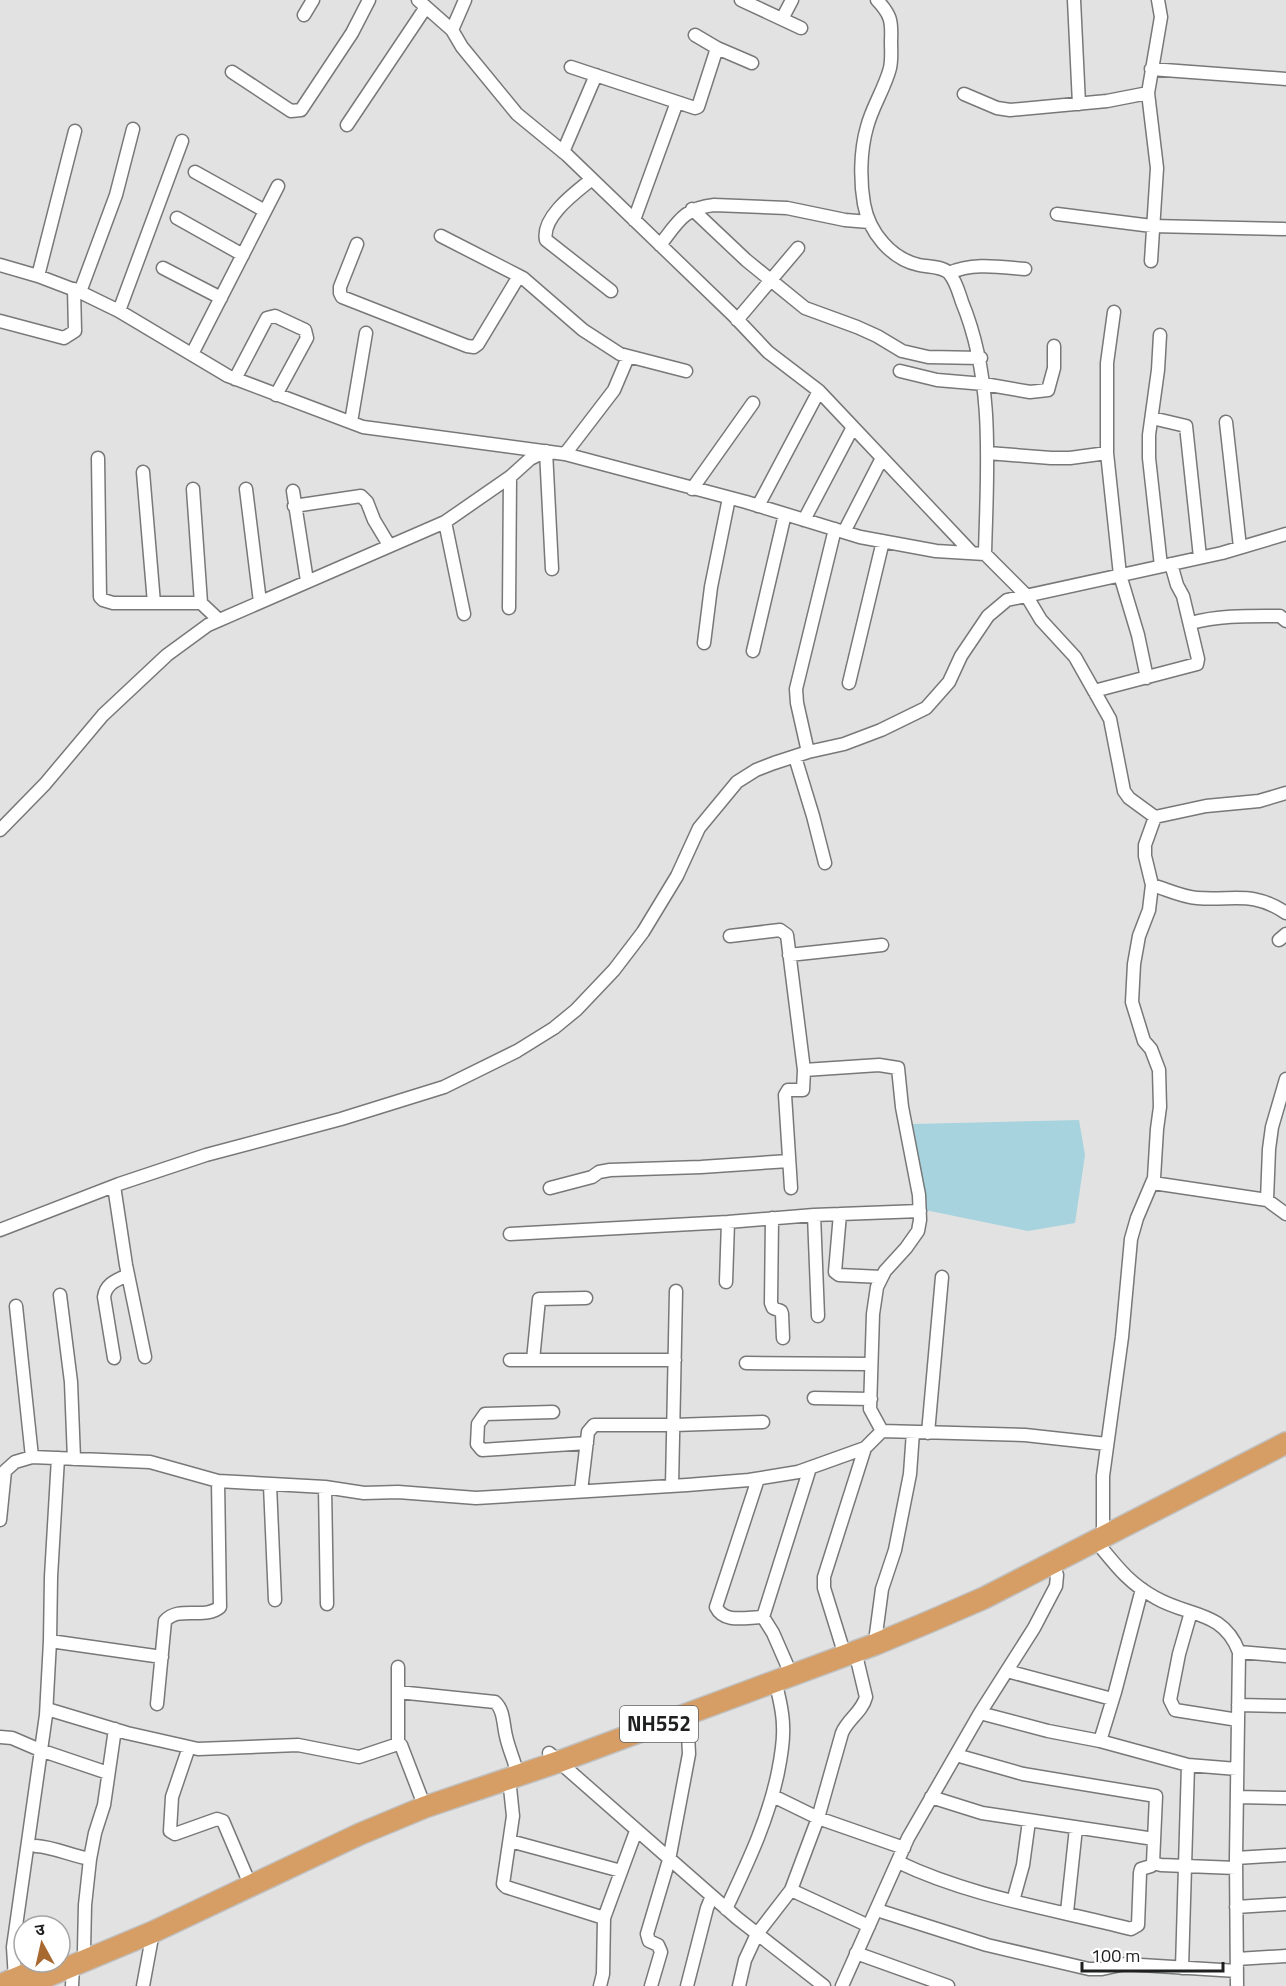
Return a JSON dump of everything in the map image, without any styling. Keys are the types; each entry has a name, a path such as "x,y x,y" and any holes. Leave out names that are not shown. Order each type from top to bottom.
{"highway":[{"name":"NH552","path":"72,1964 153,1932 360,1834 512,1772 973,1602 1052,1562 1286,1432"},
{"name":"NH552","path":"849,1649 876,1634 965,1596 1210,1483 1286,1443"},
{"name":"NH552","path":"553,1757 687,1713 781,1673"},
{"name":"NH552","path":"72,1963 246,1875 335,1833 421,1797 512,1772"},
{"name":"NH552","path":"13,1983 41,1974"}],"street":[{"path":"304,15 313,0"},
{"path":"232,72 291,111 301,110 352,33 369,0"},
{"path":"452,30 465,0"},
{"path":"741,0 801,28"},
{"path":"782,19 792,0"},
{"path":"877,0 889,5 892,22 891,64 867,127 862,156 864,197 869,222 877,236 892,252 915,265 938,268 949,273 969,317 981,358 988,453 979,554"},
{"path":"1074,0 1080,104"},
{"path":"1151,261 1157,168 1148,93 1161,17 1158,0"},
{"path":"347,125 421,2 452,30 462,47 517,114 592,179 768,352 819,391 882,458 979,554 1026,595 1041,620 1075,657 1110,718 1124,791 1129,798 1155,817 1206,806 1259,801 1286,794"},
{"path":"695,35 717,48 752,63"},
{"path":"571,67 691,108 698,107 717,48"},
{"path":"1151,69 1286,79"},
{"path":"563,152 597,75"},
{"path":"964,94 1003,110 1080,104 1148,93"},
{"path":"634,220 677,102"},
{"path":"0,321 64,339 75,331 77,291 116,195 133,129"},
{"path":"38,276 75,131"},
{"path":"119,311 182,141"},
{"path":"195,172 265,211"},
{"path":"592,179 564,201 546,227 546,240 611,291"},
{"path":"192,354 278,186"},
{"path":"660,245 692,209 714,205 787,208 845,220 869,222"},
{"path":"692,209 746,260 805,308 857,327 902,351 928,357 981,358"},
{"path":"1058,214 1152,226 1284,229"},
{"path":"177,218 243,255"},
{"path":"441,236 519,276 583,330 620,354 686,371"},
{"path":"357,244 340,288 342,297 467,346 474,347 478,344 519,276"},
{"path":"737,320 798,248"},
{"path":"0,265 77,291 119,311 235,379 363,427 565,454 883,541 936,551 979,554"},
{"path":"949,273 961,267 976,266 1025,269"},
{"path":"164,268 221,298"},
{"path":"1114,312 1107,363 1107,453 1120,575 1138,635 1147,678"},
{"path":"235,379 267,318 275,316 307,333 307,338 276,395"},
{"path":"351,422 366,333"},
{"path":"1094,691 1197,664 1198,659 1184,596 1166,565 1149,458 1149,435 1160,335"},
{"path":"900,371 937,380 984,384 1030,392 1048,390 1054,369 1054,346"},
{"path":"565,454 614,390 628,357"},
{"path":"758,506 819,391"},
{"path":"692,489 753,403"},
{"path":"1152,418 1186,426 1200,557"},
{"path":"1226,422 1240,547"},
{"path":"804,519 853,427"},
{"path":"0,830 45,784 103,715 167,655 208,624 445,522 510,477 530,459 546,451"},
{"path":"546,451 552,569"},
{"path":"988,453 1070,458 1107,453"},
{"path":"98,458 100,597 113,603 201,603"},
{"path":"808,752 797,704 796,689 839,530 882,458"},
{"path":"143,472 154,603"},
{"path":"509,608 510,477"},
{"path":"193,489 201,603 218,619"},
{"path":"246,489 260,602"},
{"path":"293,491 306,581"},
{"path":"294,506 361,496 367,502 374,520 390,545"},
{"path":"704,643 711,587 729,498"},
{"path":"753,651 785,514"},
{"path":"445,522 464,614"},
{"path":"0,1230 114,1186 216,1152 341,1119 444,1087 517,1051 554,1028 576,1010 614,970 643,932 677,876 699,828 737,782 756,770 808,752 844,744 881,730 926,708 949,682 961,656 988,616 1007,600 1200,557 1286,534"},
{"path":"849,683 883,541"},
{"path":"1191,623 1206,619 1267,616 1280,616 1286,621"},
{"path":"795,757 825,863"},
{"path":"1155,817 1145,845 1145,856 1152,885 1149,910 1139,936 1132,982 1132,1002 1144,1041 1151,1049 1159,1070 1160,1107 1153,1183 1137,1218 1131,1239 1122,1337 1103,1476 1101,1534 1127,1579 1157,1599 1219,1622 1235,1642 1239,1652 1236,1863 1238,1986"},
{"path":"1152,885 1195,898 1258,898 1272,903 1286,913"},
{"path":"730,936 784,931 787,935 804,1070 803,1090 788,1090 785,1095 791,1188"},
{"path":"789,955 882,945"},
{"path":"804,1070 879,1065 897,1068 920,1211 918,1231 882,1277 877,1287 873,1314 870,1409 882,1431"},
{"path":"1267,1200 1272,1127 1286,1079"},
{"path":"550,1188 609,1170 789,1161"},
{"path":"1153,1183 1267,1200 1286,1214"},
{"path":"114,1186 128,1275 145,1357"},
{"path":"510,1234 814,1215 920,1211"},
{"path":"835,1272 840,1214"},
{"path":"814,1215 818,1317"},
{"path":"772,1218 771,1303 773,1308 781,1311 783,1338"},
{"path":"726,1282 728,1222"},
{"path":"816,1270 825,1274 835,1272 839,1275 882,1277"},
{"path":"114,1359 104,1297 111,1282 128,1275"},
{"path":"928,1432 942,1277"},
{"path":"672,1486 676,1292"},
{"path":"60,1295 71,1382 74,1459"},
{"path":"533,1360 539,1299 586,1298"},
{"path":"16,1306 32,1457"},
{"path":"510,1360 675,1360"},
{"path":"746,1363 872,1364"},
{"path":"814,1398 871,1399"},
{"path":"553,1412 485,1414 478,1424 477,1444 482,1450 587,1443"},
{"path":"581,1491 588,1432 594,1425 763,1422"},
{"path":"0,1520 5,1471 15,1462 32,1457 150,1462 218,1481 325,1487 364,1493 398,1492 477,1498 672,1486 758,1479 798,1473 865,1448 882,1431 1025,1435 1107,1444"},
{"path":"876,1634 882,1589 895,1550 910,1474 913,1432"},
{"path":"740,1986 745,1960 757,1934 791,1890 819,1818 842,1733 846,1724 864,1704 866,1697 824,1588 824,1577 865,1448"},
{"path":"18,1914 46,1709 58,1458"},
{"path":"726,1909 756,1847 773,1796 781,1754 784,1726 780,1700 781,1673 773,1633 763,1617 810,1468"},
{"path":"758,1479 716,1607 721,1616 729,1618 763,1617"},
{"path":"157,1704 165,1621 169,1617 195,1612 211,1612 220,1607 218,1481"},
{"path":"270,1485 275,1600"},
{"path":"325,1487 327,1604"},
{"path":"842,1986 904,1848 931,1797 980,1713 1034,1628 1056,1586 1057,1575 1052,1562"},
{"path":"1100,1741 1142,1589"},
{"path":"1191,1612 1179,1654 1171,1705 1174,1710 1238,1720"},
{"path":"50,1641 162,1657"},
{"path":"1239,1652 1286,1656"},
{"path":"398,1666 398,1743 421,1797"},
{"path":"1007,1671 1112,1699"},
{"path":"398,1692 495,1702 499,1705 512,1772 513,1816 502,1881 506,1887 604,1917"},
{"path":"1238,1705 1286,1706"},
{"path":"46,1709 198,1749 298,1745 359,1757 398,1743"},
{"path":"651,1986 660,1948 649,1941 647,1934 669,1860 689,1754 687,1713"},
{"path":"980,1713 1048,1731 1100,1741 1188,1765 1237,1769"},
{"path":"72,1954 85,1905 90,1859 104,1805 115,1729"},
{"path":"0,1737 12,1738 108,1773"},
{"path":"189,1747 172,1797 170,1831 175,1834 217,1819 224,1821 246,1875"},
{"path":"956,1755 1023,1774 1156,1796 1153,1863"},
{"path":"553,1757 726,1909 824,1986"},
{"path":"1182,1968 1188,1765"},
{"path":"773,1796 819,1818 904,1848"},
{"path":"931,1797 982,1813 1154,1839"},
{"path":"1237,1797 1286,1798"},
{"path":"1013,1901 1023,1864 1029,1821"},
{"path":"1067,1912 1076,1828"},
{"path":"600,1986 603,1974 604,1917 636,1831"},
{"path":"510,1841 621,1871"},
{"path":"36,1846 90,1859"},
{"path":"898,1862 956,1886 1131,1929 1138,1925 1141,1869 1153,1863 1185,1866 1236,1863 1286,1855"},
{"path":"791,1890 869,1926"},
{"path":"687,1986 712,1896"},
{"path":"1236,1907 1286,1904"},
{"path":"877,1910 987,1945 1089,1969 1125,1964 1182,1968 1237,1965 1286,1956"},
{"path":"143,1986 153,1932"},
{"path":"856,1953 948,1986"}],"water":[{"path":"1079,1120 1085,1155 1075,1223 1028,1231 925,1210 913,1124"}]}
